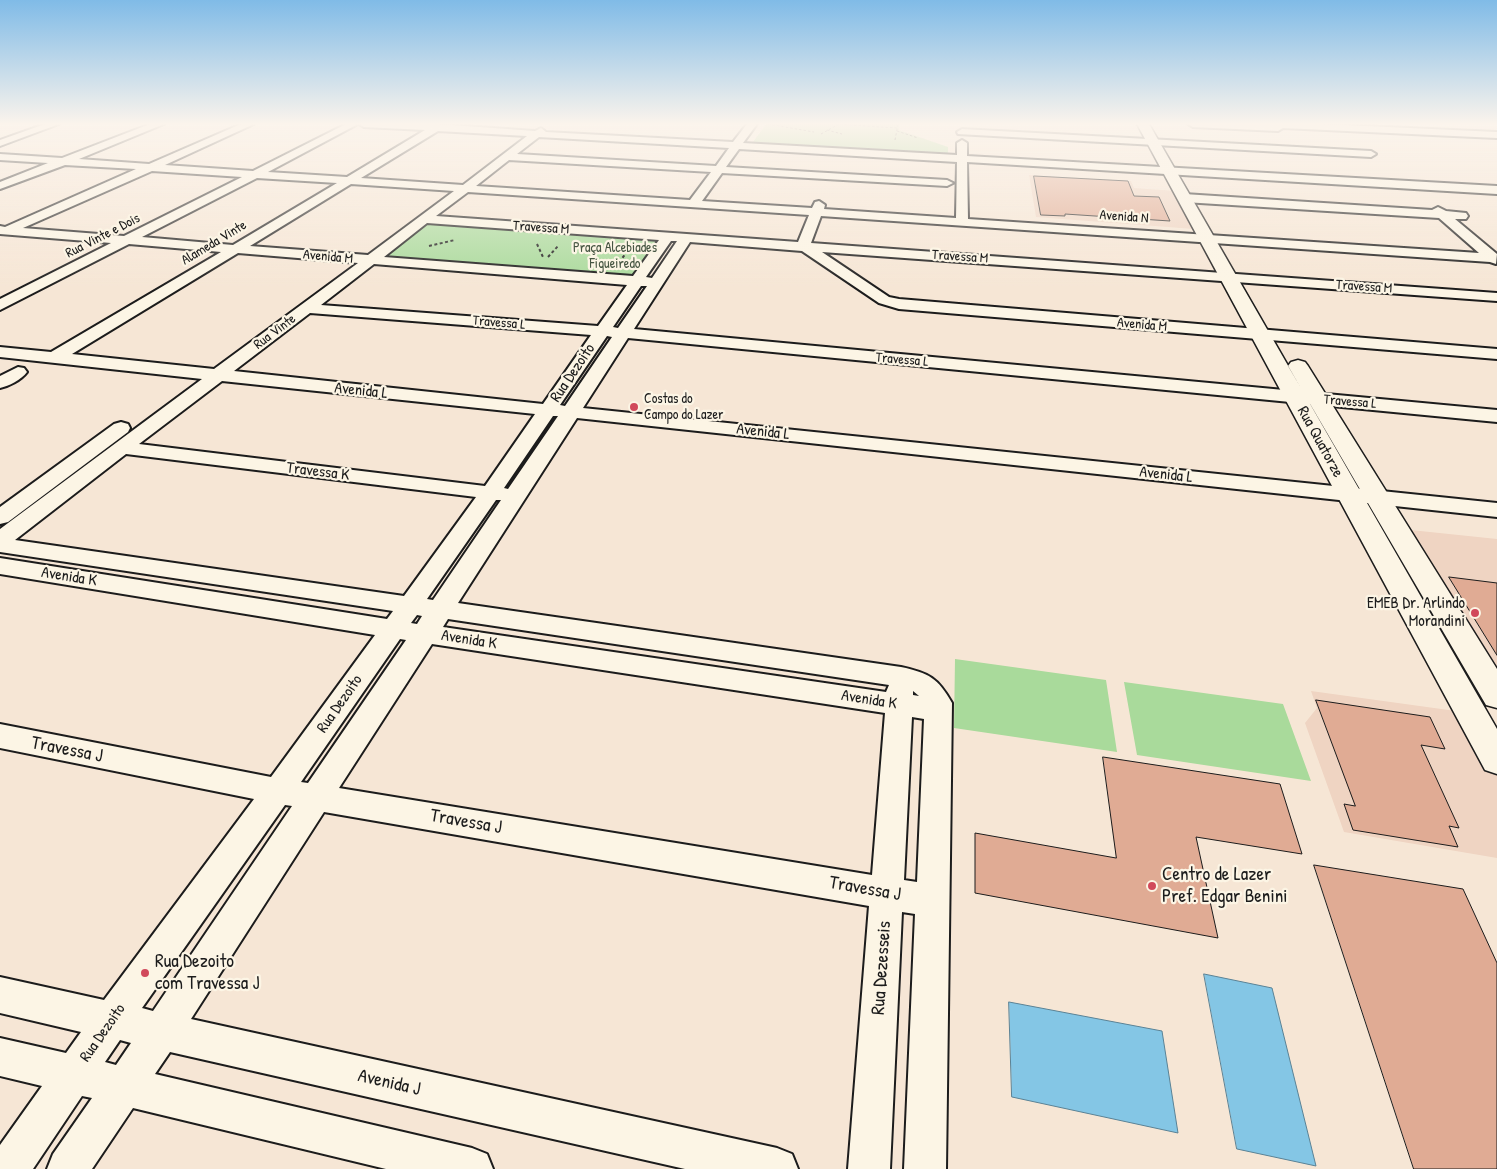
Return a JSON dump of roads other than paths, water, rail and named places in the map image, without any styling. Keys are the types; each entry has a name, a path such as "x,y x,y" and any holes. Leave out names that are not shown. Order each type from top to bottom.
{"street":[{"path":"0,186 16,179"},
{"path":"20,224 125,179"},
{"name":"Rua Vinte e Dois","path":"0,306 124,236 237,179"},
{"name":"Rua Vinte e Dois","path":"140,234 239,179"},
{"name":"Alameda Vinte","path":"54,358 353,179"},
{"name":"Avenida N","path":"362,179 696,200 718,195 817,208 946,213 962,218 1494,254"},
{"name":"Rua Vinte","path":"0,540 122,448 214,369 469,179"},
{"name":"Rua Vinte","path":"233,363 307,308 365,256 422,219 460,185 470,179"},
{"path":"696,200 712,179"},
{"path":"718,195 728,179"},
{"path":"962,179 962,218"},
{"name":"Rua Quatorze","path":"1180,179 1268,331 1318,398 1497,696"},
{"path":"1302,179 1417,188 1497,190"},
{"path":"1404,179 1462,216 1494,254"},
{"path":"1417,188 1497,185"},
{"path":"1417,188 1442,214 1494,254"},
{"path":"1192,199 1462,216"},
{"path":"804,246 817,208"},
{"path":"824,237 833,209"},
{"name":"Travessa M","path":"422,219 804,246 824,237 1237,278 1497,297"},
{"name":"Avenida M","path":"2,229 20,224 124,236 646,282"},
{"name":"Avenida M","path":"2,229 108,239 140,234 241,246"},
{"name":"Rua Dezoito","path":"8,1169 111,1021 278,791 409,605 502,494 677,237"},
{"name":"Avenida M","path":"824,237 902,301"},
{"name":"Rua Vinte e Dois","path":"0,293 108,239"},
{"name":"Avenida M","path":"804,246 884,300 1268,331 1497,354"},
{"name":"Travessa L","path":"307,308 612,332 1497,416"},
{"name":"Rua Quatorze","path":"1268,331 1294,396 1496,756"},
{"name":"Avenida M","path":"1268,331 1497,345"},
{"name":"Avenida L","path":"0,340 73,347 214,369 1372,490 1497,510"},
{"name":"Avenida L","path":"0,352 195,374 233,363 563,405"},
{"path":"0,383 18,372"},
{"path":"179,385 195,374"},
{"path":"0,517 132,420"},
{"name":"Travessa K","path":"122,448 502,494"},
{"name":"Avenida L","path":"1372,490 1497,494"},
{"name":"Rua Dezoito","path":"68,1169 442,609 502,494"},
{"name":"Avenida K","path":"0,545 442,609 915,694"},
{"name":"Avenida K","path":"0,566 392,629 915,694"},
{"path":"915,694 932,901 925,1169"},
{"name":"Rua Dezesseis","path":"869,1169 887,892 915,694"},
{"name":"Travessa J","path":"0,736 278,791 932,901"},
{"name":"Avenida J","path":"0,995 777,1169"},
{"path":"0,1057 472,1169"}],"water":[{"path":"1204,974 1272,988 1316,1166 1237,1149"},
{"path":"1009,1002 1162,1031 1178,1133 1012,1097"}],"place":[{"name":"Costas do Campo do Lazer","path":"634,407"},
{"name":"EMEB Dr. Arlindo Morandini","path":"1475,613"},
{"name":"Centro de Lazer Pref. Edgar Benini","path":"1152,886"},
{"name":"Rua Dezoito com Travessa J","path":"145,973"}],"park label":[{"name":"Praça Alcebiades Figueiredo","path":"615,256"}]}
